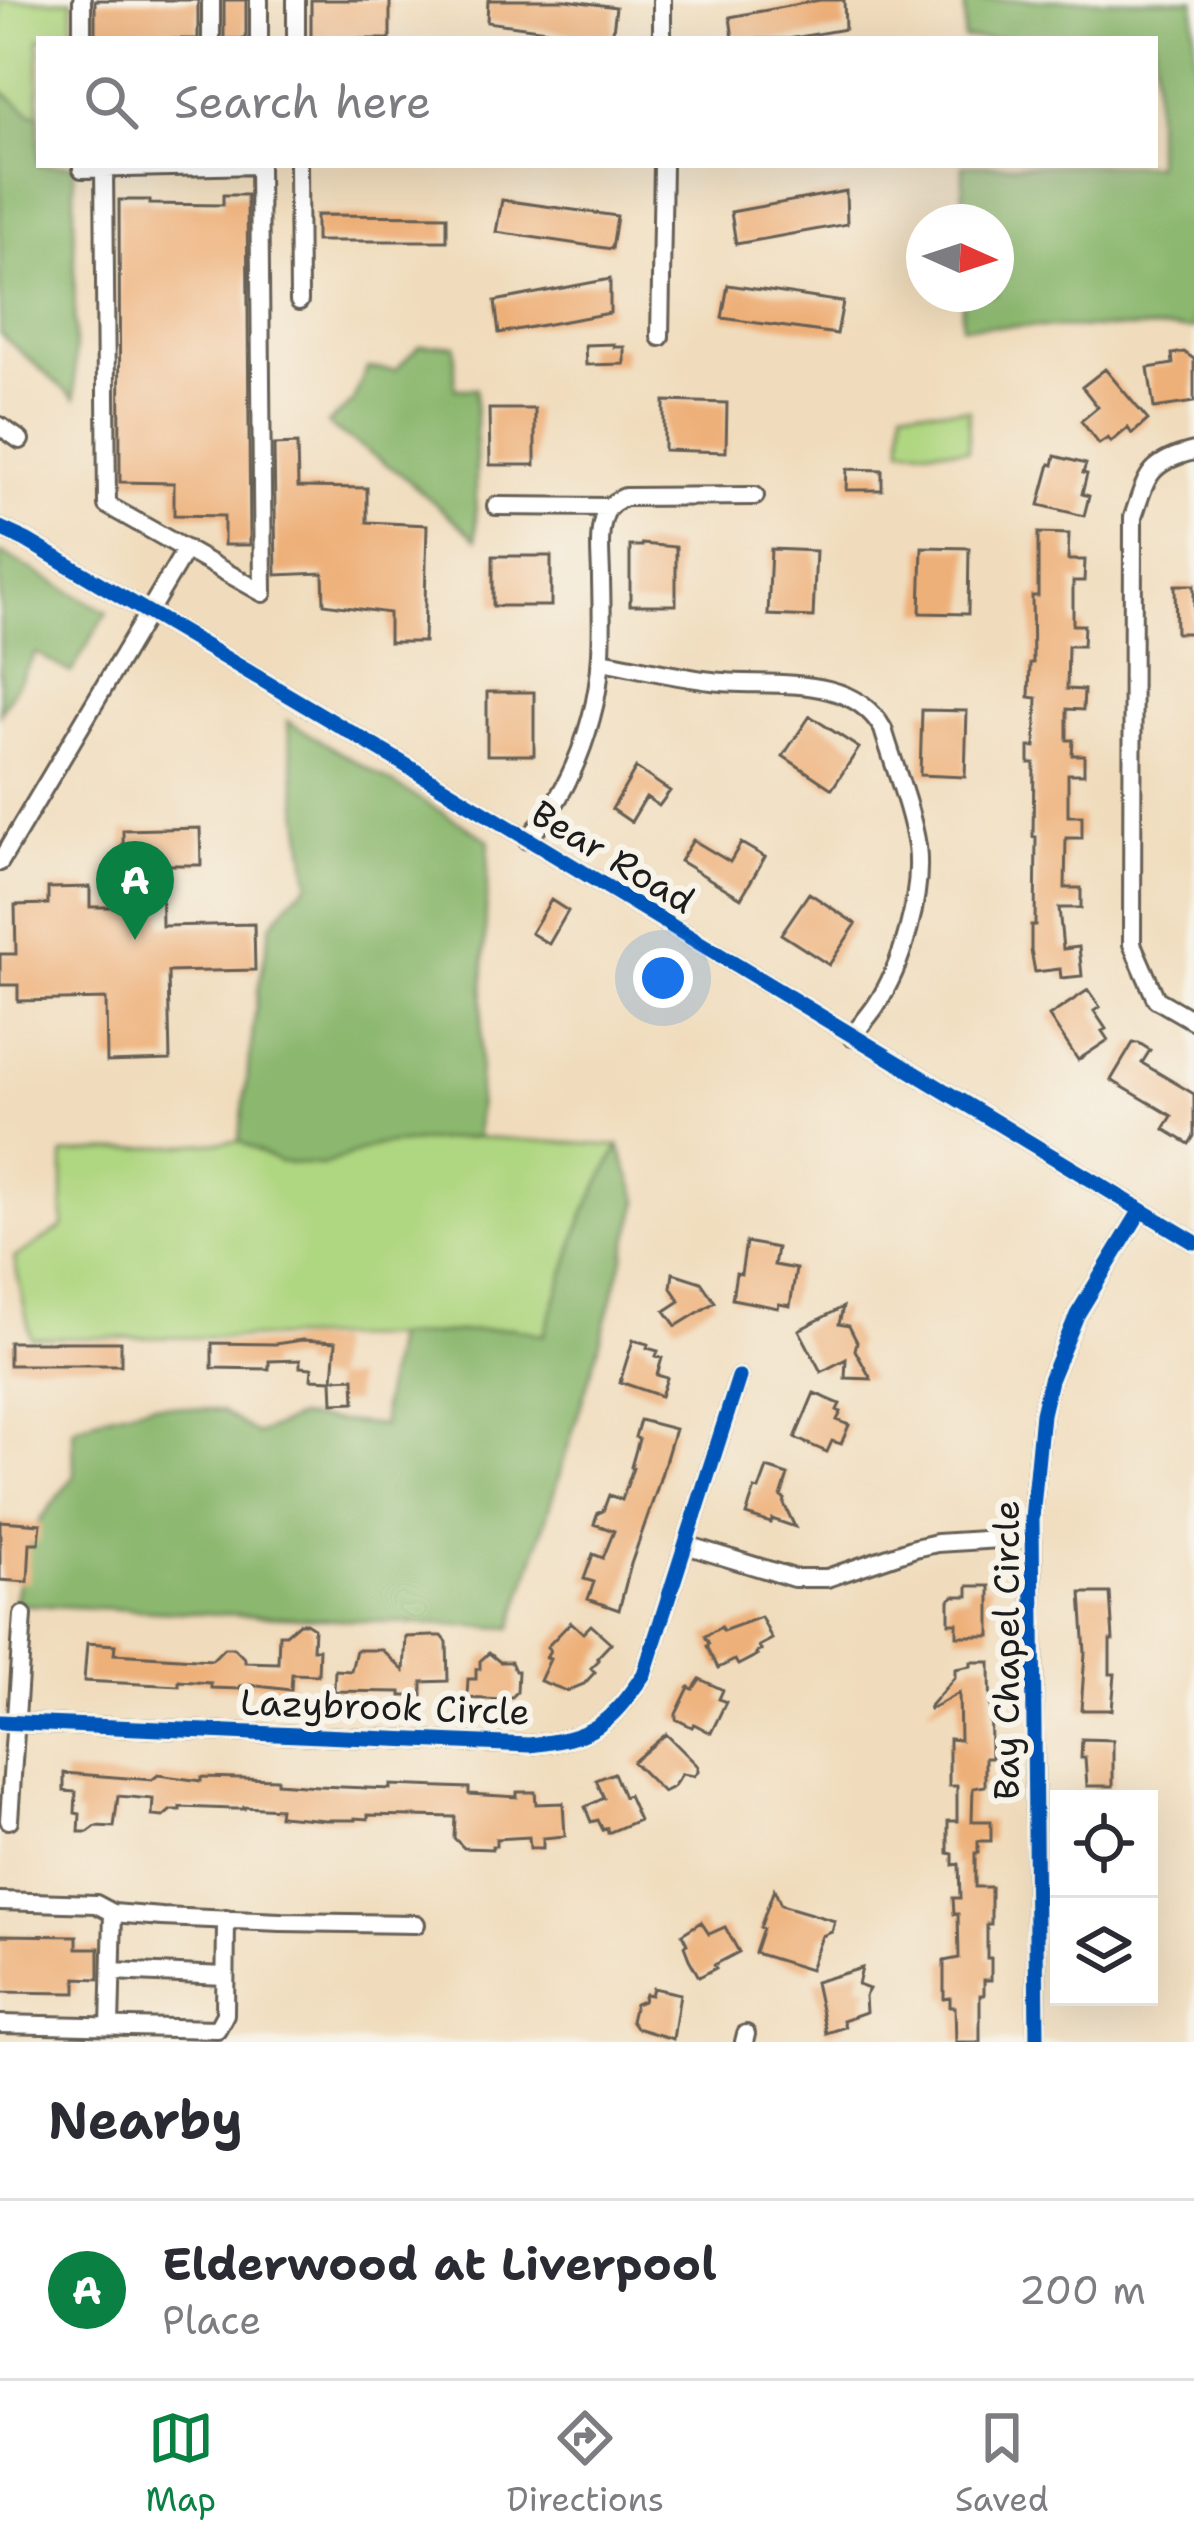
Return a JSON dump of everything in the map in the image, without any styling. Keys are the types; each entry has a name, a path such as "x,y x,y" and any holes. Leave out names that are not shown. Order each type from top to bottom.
{"street":[{"path":"82,0 82,36"},
{"path":"211,0 211,36"},
{"path":"259,0 259,36"},
{"path":"296,0 296,36"},
{"path":"662,0 662,36"},
{"path":"82,168 104,168 107,505 262,593 259,168"},
{"path":"298,168 299,301"},
{"path":"660,337 663,168"},
{"path":"0,426 20,440"},
{"path":"1194,452 1170,457 1147,475 1132,517 1132,944 1156,999 1194,1021"},
{"path":"496,506 609,507 625,497 755,496"},
{"path":"527,840 545,820 569,778 591,718 602,662 601,533 609,507"},
{"name":"Bear Road","path":"0,528 148,612 1194,1242"},
{"path":"0,862 186,549"},
{"path":"602,662 714,682 820,688 854,699 876,715 916,840 918,861 913,913 898,962 877,1005 852,1036"},
{"name":"Bay Chapel Circle","path":"1037,2042 1032,1538 1042,1414 1050,1380 1077,1315 1141,1210"},
{"name":"Lazybrook Circle","path":"7,1723 530,1744 566,1741 593,1731 620,1709 644,1674 740,1377"},
{"path":"686,1545 794,1578 827,1578 937,1543 1032,1538"},
{"path":"9,1820 7,1723 19,1697 23,1615"},
{"path":"0,1900 96,1904 113,1913 416,1924"},
{"path":"110,2026 113,1913"},
{"path":"0,2024 217,2029 225,2014 226,1919"},
{"path":"112,1971 225,1976"}],"green space":[{"path":"0,0 72,0 73,36 36,36 36,114 0,89"},
{"path":"965,0 1194,0 1194,329 962,326 962,312 1014,312 1014,204 963,204 963,168 1158,168 1158,36 964,36"},
{"path":"0,89 36,114 36,168 74,168 75,399 0,334"},
{"path":"455,345 455,389 476,389 476,539 401,474 327,424 352,403 367,368 396,370 419,346"},
{"path":"903,408 969,410 968,450 902,448"},
{"path":"0,552 107,612 71,673 36,653 0,713"},
{"path":"287,721 489,840 477,1137 376,1145 323,1165 279,1162 239,1141 271,925 309,883"},
{"path":"477,1137 619,1146 584,1213 544,1335 512,1328 394,1337 31,1338 14,1258 63,1227 63,1154 239,1141 279,1162 323,1165 376,1145"},
{"path":"619,1146 639,1201 512,1628 14,1604 22,1564 41,1519 74,1476 73,1429 153,1404 222,1411 257,1434 298,1417 383,1425 394,1337 513,1328 544,1335 584,1213"}],"building":[{"path":"95,0 198,0 198,36 95,36"},
{"path":"224,0 246,0 246,36 224,36"},
{"path":"311,0 390,0 390,36 311,36"},
{"path":"488,0 566,0 616,7 612,36 487,22"},
{"path":"844,0 845,29 805,36 733,36 730,17"},
{"path":"846,191 847,224 736,244 731,212"},
{"path":"223,195 247,195 250,545 224,545 224,516 174,515 174,483 120,482 119,200 223,205"},
{"path":"502,200 617,216 612,249 496,232"},
{"path":"316,215 447,216 447,241 316,241"},
{"path":"610,279 610,313 499,333 495,301"},
{"path":"728,285 843,302 837,334 722,318"},
{"path":"585,345 624,347 624,364 586,365"},
{"path":"1184,352 1194,359 1194,402 1154,408 1148,368 1173,364 1172,354"},
{"path":"1105,369 1148,420 1132,434 1128,428 1111,442 1108,438 1099,444 1081,421 1098,407 1082,387"},
{"path":"664,401 727,403 726,452 664,450"},
{"path":"489,409 535,409 535,465 490,465"},
{"path":"297,444 298,487 367,488 367,522 427,525 424,642 389,642 389,613 324,604 323,573 276,575 274,445"},
{"path":"1055,456 1086,464 1082,494 1089,496 1084,516 1039,505"},
{"path":"847,469 882,470 882,490 846,490"},
{"path":"1038,533 1069,534 1068,560 1085,560 1084,581 1073,581 1073,625 1084,625 1083,646 1068,646 1067,689 1084,690 1083,710 1067,709 1067,740 1073,740 1072,755 1084,755 1084,774 1068,774 1068,816 1082,816 1082,838 1066,838 1065,888 1081,888 1081,908 1059,908 1063,949 1079,947 1082,976 1061,978 1060,969 1035,972 1031,950 1036,837 1034,763 1029,763 1029,747 1035,747 1037,698 1029,697"},
{"path":"630,546 676,547 676,605 630,605"},
{"path":"922,547 969,548 968,614 920,613"},
{"path":"771,549 816,551 813,617 768,615"},
{"path":"493,556 551,556 551,606 493,606"},
{"path":"1175,585 1194,585 1194,633 1176,633"},
{"path":"487,692 534,692 534,755 487,755"},
{"path":"922,710 967,711 965,777 920,775"},
{"path":"810,716 859,748 832,789 783,756"},
{"path":"636,768 670,791 659,806 646,797 631,822 612,809"},
{"path":"200,828 201,865 161,865 162,926 254,924 255,970 168,972 170,1060 107,1062 106,999 18,1001 18,985 0,985 0,954 16,954 15,905 48,904 48,888 90,887 90,907 124,907 123,830"},
{"path":"693,840 730,862 741,843 765,857 741,898 680,861"},
{"path":"809,893 856,924 829,965 781,934"},
{"path":"551,900 568,911 549,944 531,933"},
{"path":"1088,990 1100,1007 1094,1011 1108,1040 1078,1060 1049,1016"},
{"path":"1133,1043 1150,1050 1142,1063 1194,1094 1194,1136 1189,1144 1164,1129 1172,1116 1111,1080"},
{"path":"746,1242 777,1248 774,1265 796,1269 790,1306 732,1299"},
{"path":"673,1273 701,1282 715,1302 676,1326 665,1311 680,1301 671,1288"},
{"path":"843,1307 839,1324 849,1326 857,1342 855,1350 871,1379 845,1378 846,1359 821,1372 799,1330"},
{"path":"633,1340 648,1344 662,1358 657,1375 667,1378 661,1396 620,1382"},
{"path":"9,1342 121,1342 121,1365 9,1365"},
{"path":"336,1342 333,1379 354,1378 355,1402 333,1403 332,1380 311,1379 312,1368 300,1367 300,1360 269,1361 269,1369 212,1368 212,1343"},
{"path":"814,1393 840,1404 837,1420 849,1425 841,1444 832,1441 827,1452 795,1438"},
{"path":"640,1420 675,1429 619,1610 588,1599 594,1582 584,1579 593,1554 603,1558 614,1531 594,1524 609,1495 622,1500 633,1468"},
{"path":"767,1468 788,1475 781,1497 795,1527 746,1515"},
{"path":"0,1521 41,1524 39,1543 30,1543 28,1582 0,1580"},
{"path":"968,1586 990,1586 990,1636 957,1636 957,1623 949,1623 949,1600 968,1596"},
{"path":"1081,1593 1110,1593 1110,1674 1115,1674 1112,1710 1081,1710 1085,1653"},
{"path":"761,1617 772,1639 759,1646 757,1655 718,1668 705,1636"},
{"path":"571,1622 583,1633 591,1625 611,1643 584,1684 567,1691 540,1681 550,1659 546,1658 547,1647"},
{"path":"299,1623 314,1628 318,1675 292,1674 291,1690 249,1685 211,1688 211,1683 179,1681 179,1686 84,1681 87,1643 115,1645 114,1654 212,1660 224,1648 234,1648 245,1662 278,1663 279,1634"},
{"path":"442,1636 447,1642 448,1681 422,1682 422,1696 334,1691 335,1670 351,1671 356,1650 382,1650 404,1671 406,1637"},
{"path":"489,1653 500,1662 511,1662 518,1671 517,1692 503,1700 467,1698 468,1679 476,1679 480,1661"},
{"path":"971,1662 990,1662 991,1758 985,1758 985,1786 973,1788 972,1821 991,1821 991,1841 978,1841 975,1853 975,1887 991,1887 987,1958 991,1958 991,1980 984,1980 984,1995 980,1995 980,2042 956,2042 955,2007 950,2007 950,1998 944,1999 944,1961 959,1958 953,1898 960,1898 959,1864 953,1865 953,1854 948,1853 948,1821 957,1821 957,1786 949,1786 949,1739 960,1740 959,1693 929,1707 955,1677 955,1669 971,1666"},
{"path":"700,1679 723,1690 719,1699 726,1702 711,1733 676,1719 689,1687 693,1689"},
{"path":"666,1734 698,1766 698,1772 682,1774 663,1792 633,1762"},
{"path":"1082,1739 1113,1740 1113,1786 1087,1786"},
{"path":"64,1773 152,1780 158,1775 201,1781 201,1777 277,1779 277,1783 390,1789 390,1785 469,1788 469,1794 517,1797 517,1792 535,1792 536,1804 563,1803 565,1836 543,1838 543,1848 530,1848 529,1837 496,1839 492,1849 464,1848 454,1838 455,1817 368,1815 368,1819 326,1820 279,1816 280,1809 180,1807 163,1817 152,1816 153,1799 118,1796 114,1827 79,1832 76,1792 64,1791"},
{"path":"614,1773 639,1820 608,1833 598,1820 591,1822 585,1807 604,1798 596,1780"},
{"path":"774,1889 781,1905 835,1921 832,1932 822,1936 810,1970 755,1953"},
{"path":"701,1922 709,1934 725,1927 739,1952 699,1977 682,1934"},
{"path":"0,1935 77,1936 77,1948 99,1948 99,1979 76,1978 76,1993 0,1992"},
{"path":"862,1968 858,1985 869,1989 866,2012 843,2020 845,2027 826,2033 815,1982"},
{"path":"653,1988 680,1994 673,2039 636,2028 631,2021 635,2004 645,1994 651,1995"}],"cycle path":[{"path":"0,528 394,758 1194,1242"},
{"path":"1037,2042 1032,1518 1042,1414 1050,1380 1077,1315 1141,1210"},
{"path":"0,1722 529,1745 584,1733 609,1717 644,1674 739,1377"}],"place":[{"name":"Elderwood at Liverpool","path":"135,940"}]}
